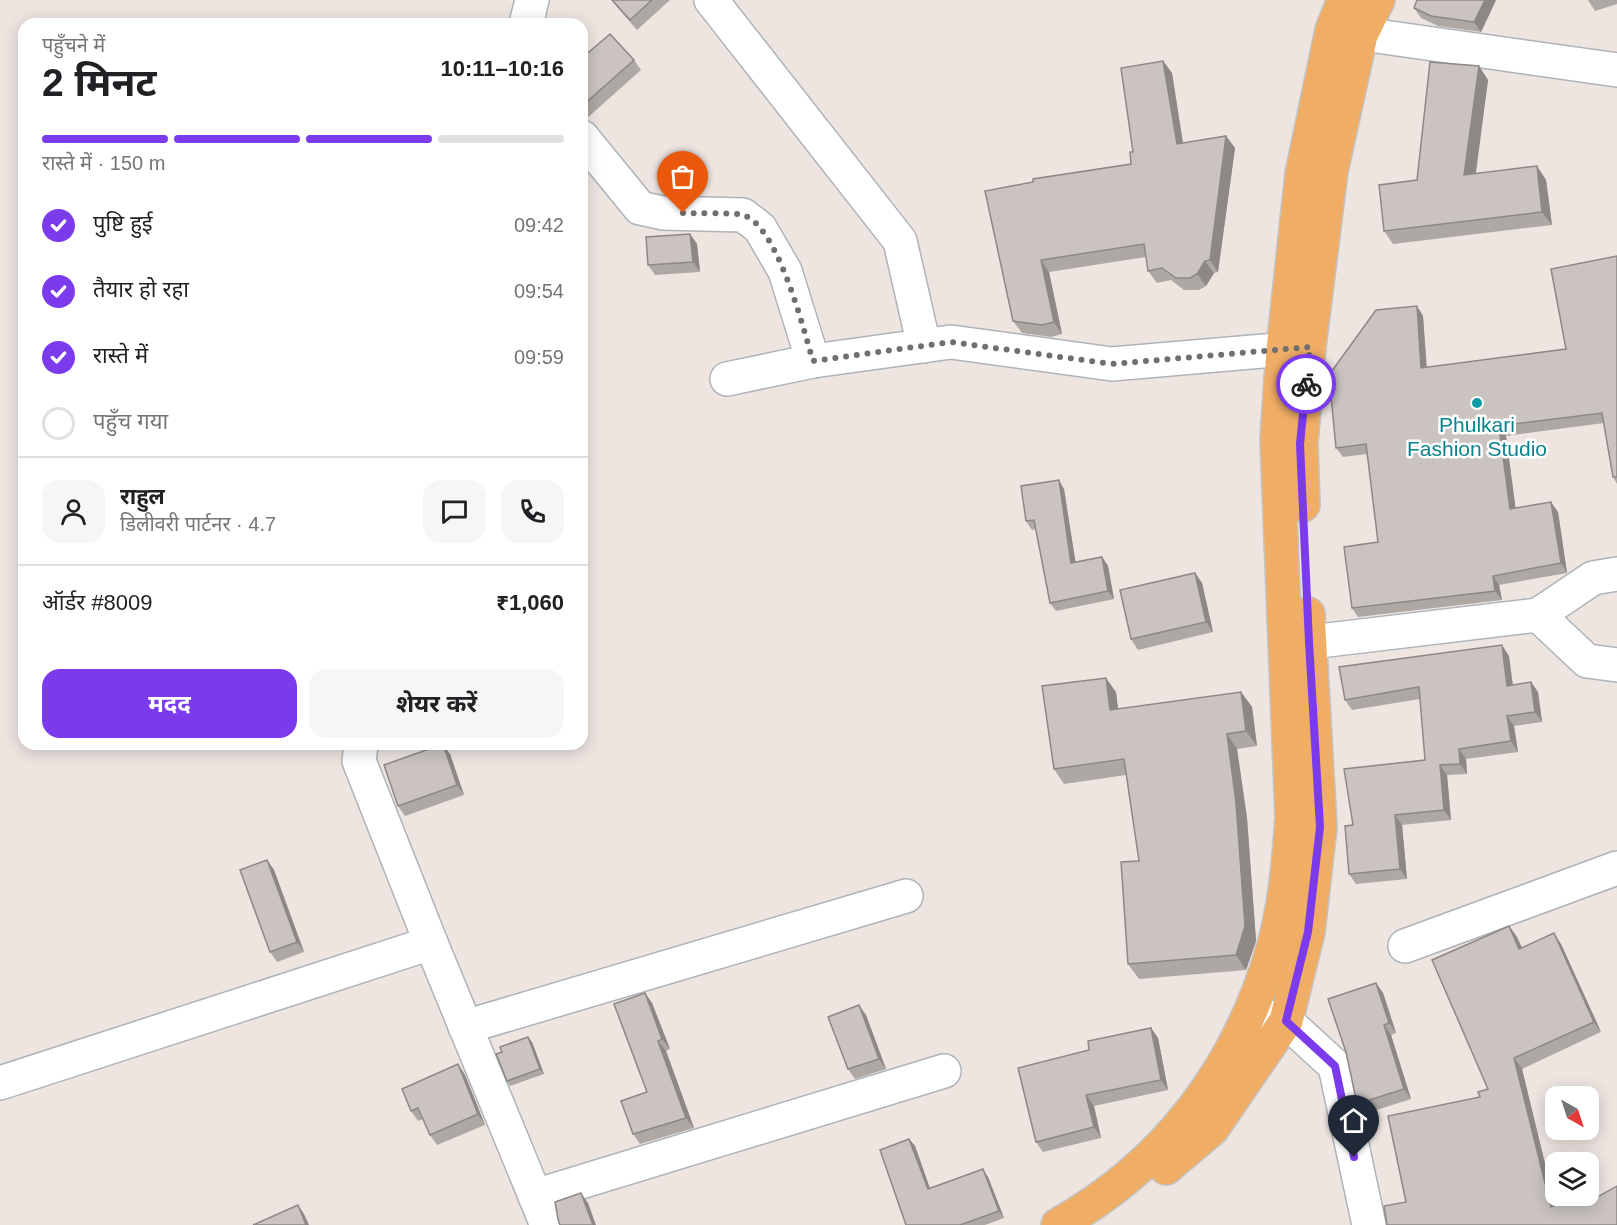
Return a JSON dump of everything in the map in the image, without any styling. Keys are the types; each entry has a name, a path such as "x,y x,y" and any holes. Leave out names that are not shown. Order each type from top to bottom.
{"main road":[{"path":"1099,1225 1212,1129 1286,1021 1308,932 1320,827 1277,439 1296,349 1302,174 1347,32 1344,0"},
{"path":"1347,32 1378,0"},
{"path":"1058,1225 1082,1212 1131,1175 1180,1127 1220,1072 1251,1013 1273,951 1287,878 1292,817 1298,643"}],"street":[{"path":"528,18 532,0"},
{"path":"711,0 900,241 924,346"},
{"path":"1347,32 1617,70"},
{"path":"588,144 640,208 663,213 743,215 760,228 785,271 813,361"},
{"path":"727,379 813,361 951,342 1112,364 1296,349"},
{"path":"1298,643 1538,615 1593,578 1617,574"},
{"path":"1538,615 1587,661 1617,665"},
{"path":"352,750 541,1211 944,1071"},
{"path":"1406,946 1617,868"},
{"path":"465,1027 906,896"},
{"path":"0,1083 431,943"},
{"path":"1251,1013 1286,1021 1335,1066 1369,1225"}],"building":[{"path":"612,0 652,0 630,20"},
{"path":"1417,0 1485,0 1474,22 1431,16 1414,8"},
{"path":"610,34 634,60 588,101 588,53"},
{"path":"1163,61 1177,144 1226,136 1210,260 1205,261 1197,274 1190,278 1176,278 1162,268 1148,271 1144,244 1041,260 1054,322 1042,325 1013,321 985,191 1033,182 1033,179 1131,164 1130,152 1133,152 1121,68"},
{"path":"1430,62 1479,66 1464,175 1537,166 1542,212 1384,231 1379,185 1417,180"},
{"path":"690,234 693,262 648,265 646,237"},
{"path":"1617,256 1617,477 1613,477 1602,413 1499,426 1510,509 1551,502 1561,563 1493,576 1495,591 1352,608 1344,547 1378,542 1366,444 1336,448 1329,375 1376,310 1417,306 1421,368 1566,349 1551,269"},
{"path":"1059,480 1071,563 1102,557 1108,591 1050,603 1034,520 1026,521 1021,486"},
{"path":"1195,573 1206,622 1131,639 1120,590"},
{"path":"1502,645 1507,686 1531,682 1535,712 1507,716 1511,741 1459,749 1460,764 1440,765 1444,810 1395,815 1400,869 1349,874 1345,826 1353,825 1344,769 1425,760 1419,687 1345,700 1339,667"},
{"path":"1106,678 1110,710 1241,692 1246,731 1227,734 1236,803 1245,926 1236,955 1128,964 1121,862 1139,861 1124,759 1054,769 1042,686"},
{"path":"426,750 445,750 457,785 398,806 384,765"},
{"path":"267,860 297,942 270,952 240,870"},
{"path":"1509,926 1519,949 1554,933 1594,1022 1514,1058 1545,1183 1545,1206 1599,1206 1599,1196 1617,1186 1617,1225 1387,1225 1384,1206 1406,1202 1388,1116 1480,1097 1478,1092 1488,1089 1432,960"},
{"path":"1376,983 1389,1023 1384,1025 1404,1089 1357,1104 1346,1052 1328,999"},
{"path":"645,993 662,1039 658,1041 686,1118 633,1134 621,1101 647,1092 614,1004"},
{"path":"859,1005 879,1059 848,1069 828,1017"},
{"path":"1151,1028 1161,1080 1086,1095 1094,1127 1036,1142 1018,1068 1089,1050 1088,1041"},
{"path":"528,1037 540,1069 507,1081 496,1054 502,1052 500,1047"},
{"path":"458,1064 478,1114 430,1135 418,1108 411,1111 402,1089"},
{"path":"909,1139 928,1189 983,1169 999,1211 960,1225 906,1225 880,1150"},
{"path":"581,1193 593,1225 560,1225 555,1202"},
{"path":"298,1205 306,1225 253,1225"}],"way so far":[{"path":"683,213 743,215 760,228 785,271 813,361 951,342 1112,364 1310,347 1306,384"}],"place":[{"name":"Phulkari Fashion Studio","path":"1477,403"}],"route":[{"path":"1306,384 1300,444 1320,827 1308,932 1286,1021 1335,1066 1354,1157"}]}
